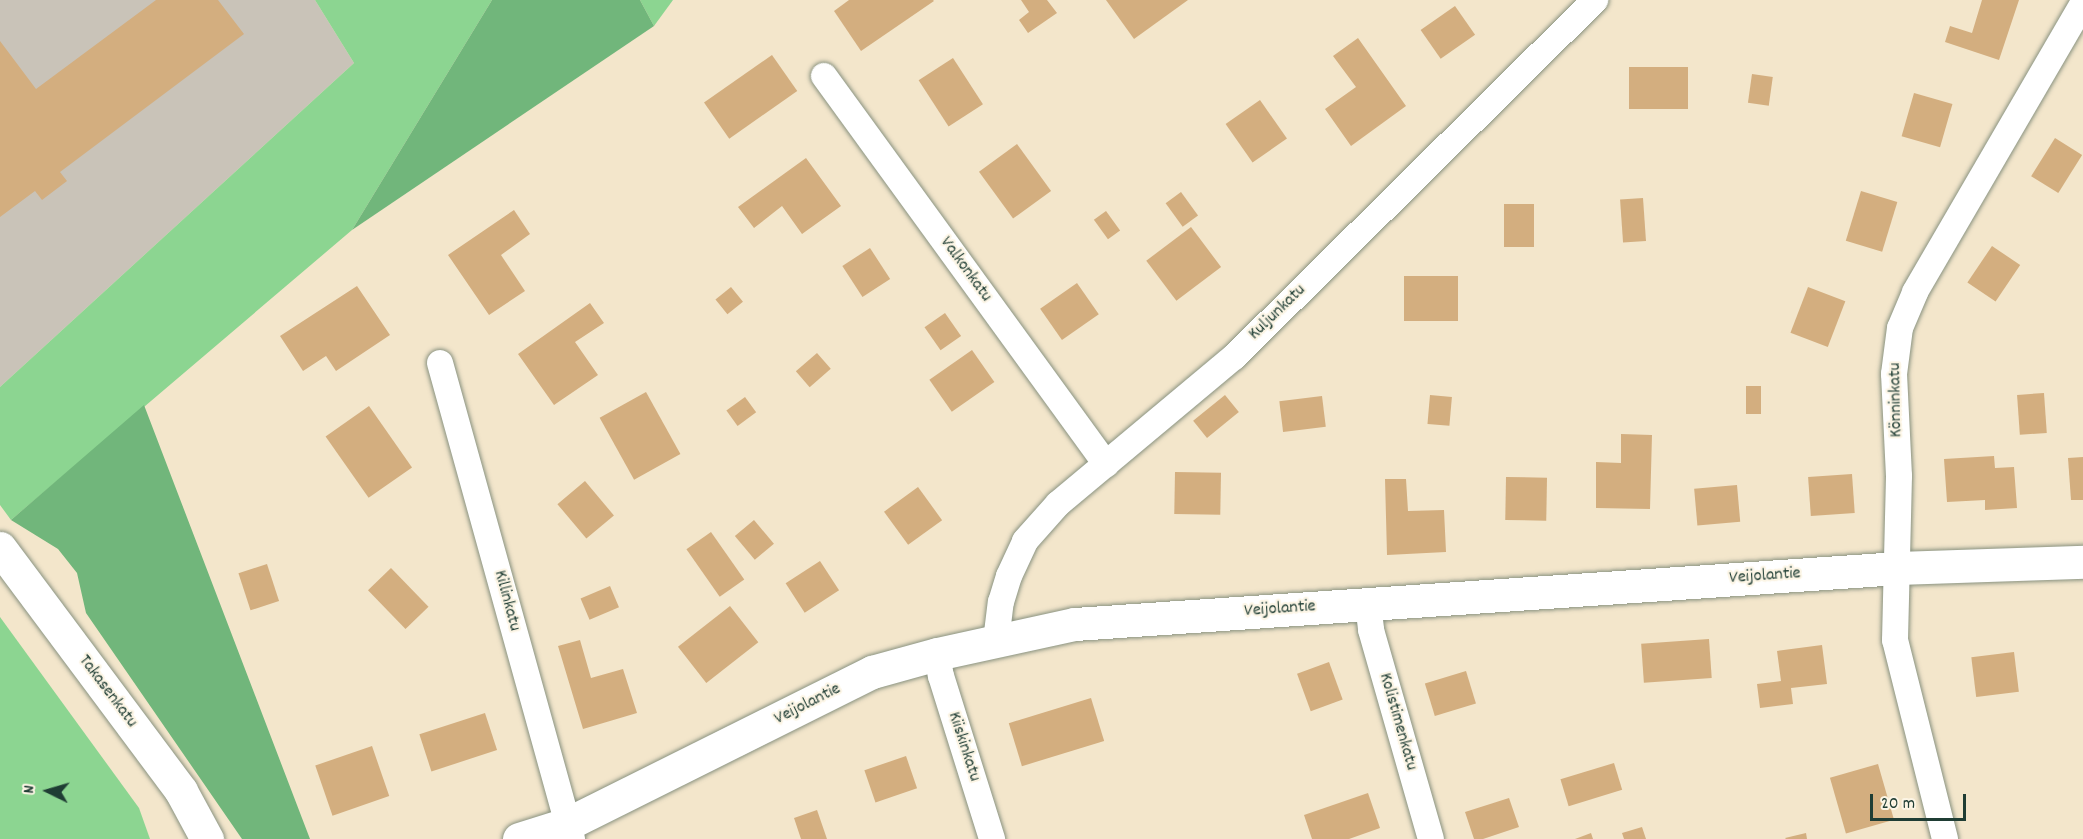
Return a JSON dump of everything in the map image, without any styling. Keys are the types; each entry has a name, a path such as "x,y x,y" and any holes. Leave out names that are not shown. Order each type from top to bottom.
{"street":[{"name":"Kuljunkatu","path":"996,640 1001,602 1009,576 1025,541 1058,504 1234,357 1595,0"},
{"name":"Könninkatu","path":"1945,839 1896,640 1899,476 1894,374 1900,328 1915,292 2083,3"},
{"name":"Valkonkatu","path":"824,76 1106,464"},
{"name":"Killinkatu","path":"440,363 570,831"},
{"name":"Takasenkatu","path":"0,548 181,791 207,839"},
{"name":"Veijolantie","path":"519,839 570,831 872,672 996,640 1075,624 1899,568 2083,562"},
{"name":"Kolistimenkatu","path":"1368,603 1371,630 1431,839"},
{"name":"Kiiskinkatu","path":"937,654 941,676 992,839"}],"shaded area":[{"path":"0,0 315,0 354,63 0,387"}],"green space":[{"path":"315,0 492,0 352,230 11,520 0,505 0,387 354,63"},
{"path":"492,0 640,0 654,26 352,230"},
{"path":"640,0 673,0 654,26"},
{"path":"144,405 310,839 242,839 86,613 77,573 58,549 11,520"},
{"path":"0,617 139,808 150,839 0,839"}],"building":[{"path":"156,0 218,0 244,34 60,172 67,181 42,200 35,191 0,217 0,41 36,89"},
{"path":"849,0 934,1 861,51 834,11"},
{"path":"1021,0 1047,0 1057,13 1028,33 1019,20 1029,12"},
{"path":"1106,0 1188,0 1134,39"},
{"path":"1982,0 2019,0 1999,60 1945,42 1950,26 1972,33"},
{"path":"1455,6 1475,35 1441,59 1421,30"},
{"path":"1358,38 1406,106 1351,146 1325,109 1356,87 1333,56"},
{"path":"772,55 797,91 729,139 704,103"},
{"path":"953,58 983,104 949,126 919,80"},
{"path":"1629,67 1688,67 1688,109 1629,109"},
{"path":"1752,74 1773,77 1769,106 1748,103"},
{"path":"1914,93 1952,104 1940,147 1902,136"},
{"path":"1260,100 1287,139 1253,163 1226,124"},
{"path":"2055,138 2082,155 2058,193 2031,176"},
{"path":"1017,144 1051,191 1013,219 979,172"},
{"path":"806,158 841,206 802,234 782,206 754,228 738,207"},
{"path":"1861,191 1897,202 1882,252 1846,241"},
{"path":"1181,192 1198,215 1183,227 1166,203"},
{"path":"1643,198 1646,241 1623,242 1620,200"},
{"path":"1504,204 1534,204 1534,247 1504,247"},
{"path":"514,210 530,234 501,255 525,291 489,315 448,255"},
{"path":"1106,211 1120,230 1108,239 1094,220"},
{"path":"1191,227 1221,267 1176,301 1146,261"},
{"path":"1992,246 2020,265 1996,301 1967,282"},
{"path":"870,248 890,279 862,297 842,266"},
{"path":"1404,276 1458,276 1458,321 1404,321"},
{"path":"1077,283 1099,314 1062,340 1040,309"},
{"path":"357,286 390,335 336,371 326,356 303,371 280,336"},
{"path":"731,287 743,302 727,314 715,300"},
{"path":"1808,287 1845,301 1828,347 1790,333"},
{"path":"590,303 604,323 575,342 598,375 554,405 518,354"},
{"path":"945,313 961,336 941,350 925,327"},
{"path":"972,350 994,382 952,412 929,380"},
{"path":"817,353 831,369 810,387 796,371"},
{"path":"1746,386 1761,386 1761,414 1746,414"},
{"path":"646,392 680,454 634,480 600,418"},
{"path":"2044,393 2047,433 2020,435 2017,395"},
{"path":"1225,395 1239,412 1207,438 1193,421"},
{"path":"1430,395 1452,397 1449,426 1427,424"},
{"path":"1322,396 1326,427 1283,432 1279,401"},
{"path":"745,397 756,412 738,426 726,411"},
{"path":"369,406 412,467 369,498 326,436"},
{"path":"1621,434 1652,435 1650,509 1596,508 1596,462 1621,463"},
{"path":"1994,456 1995,468 2014,467 2017,508 1985,510 1985,500 1947,502 1944,459"},
{"path":"2083,457 2083,500 2071,500 2068,458"},
{"path":"1175,472 1221,473 1220,515 1174,514"},
{"path":"1852,474 1855,513 1811,516 1808,477"},
{"path":"1506,477 1547,478 1546,521 1505,520"},
{"path":"1385,479 1406,479 1408,511 1444,510 1446,552 1387,555"},
{"path":"585,481 614,515 586,539 557,504"},
{"path":"1737,485 1740,522 1697,526 1694,489"},
{"path":"918,487 942,520 908,545 884,512"},
{"path":"754,520 774,544 755,560 735,536"},
{"path":"711,532 744,580 720,597 686,549"},
{"path":"820,561 839,590 805,613 786,583"},
{"path":"267,564 279,601 251,610 238,573"},
{"path":"391,568 429,607 405,629 368,590"},
{"path":"610,586 619,607 590,620 581,599"},
{"path":"730,606 758,642 706,683 678,647"},
{"path":"1709,639 1712,678 1644,683 1641,644"},
{"path":"580,640 591,678 623,669 637,713 583,729 558,646"},
{"path":"1822,645 1827,684 1791,688 1793,704 1760,708 1757,684 1781,681 1777,651"},
{"path":"2014,652 2019,692 1976,697 1971,657"},
{"path":"1329,662 1343,700 1311,711 1297,674"},
{"path":"1466,671 1476,704 1435,716 1425,684"},
{"path":"1091,698 1104,741 1022,766 1009,723"},
{"path":"485,713 497,750 431,771 419,734"},
{"path":"372,746 389,796 333,816 315,766"},
{"path":"906,756 917,788 875,802 864,770"},
{"path":"1614,763 1622,790 1569,806 1560,779"},
{"path":"1878,764 1894,820 1846,834 1830,778"},
{"path":"1368,793 1380,828 1349,839 1312,839 1304,815"},
{"path":"1509,798 1519,827 1483,839 1474,839 1465,812"},
{"path":"817,810 827,839 801,839 794,818"},
{"path":"1642,827 1646,839 1624,839 1622,833"},
{"path":"1591,833 1593,839 1575,839"},
{"path":"1806,833 1807,839 1785,838"}]}
